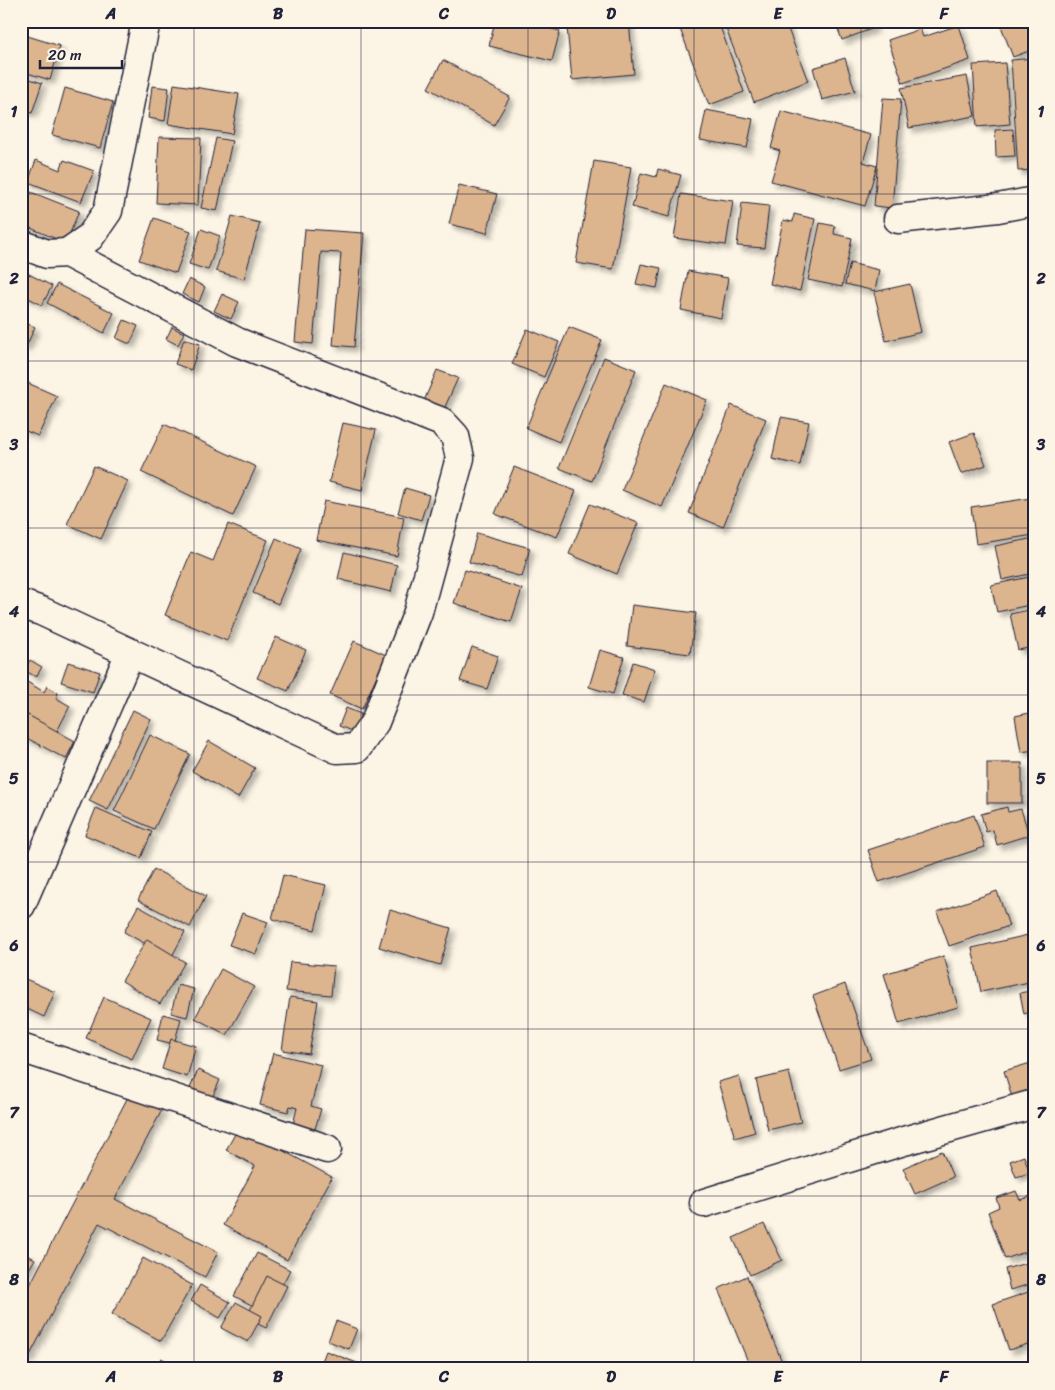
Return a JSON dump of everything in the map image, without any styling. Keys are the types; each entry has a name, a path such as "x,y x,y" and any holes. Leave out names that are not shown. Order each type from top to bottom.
{"street":[{"path":"67,253 90,237 108,211 146,21"},
{"path":"898,219 998,208 1034,201"},
{"path":"21,244 47,254 67,253 237,342 442,422 455,436 460,458 418,612 376,722 357,748 337,749 41,611 21,604"},
{"path":"21,904 130,653"},
{"path":"21,1048 326,1149"},
{"path":"704,1203 904,1140 1034,1104"}],"building":[{"path":"495,21 518,21 560,31 552,61 489,46"},
{"path":"629,21 634,74 572,80 567,27"},
{"path":"677,21 718,21 744,92 709,105"},
{"path":"723,21 785,21 808,81 754,102"},
{"path":"835,21 871,21 874,28 842,40"},
{"path":"999,21 1033,21 1034,49 1013,57"},
{"path":"959,25 970,60 903,83 888,40 920,29 923,37"},
{"path":"21,34 60,46 50,80 21,71"},
{"path":"845,58 855,91 822,100 813,68"},
{"path":"1034,58 1034,170 1018,171 1011,60"},
{"path":"443,60 510,97 494,125 428,88"},
{"path":"1005,63 1010,124 977,127 973,65"},
{"path":"21,76 42,83 32,113 21,110"},
{"path":"967,76 975,116 909,128 901,88"},
{"path":"174,84 239,94 232,134 168,124"},
{"path":"152,86 169,88 165,121 148,118"},
{"path":"65,88 113,102 100,148 52,135"},
{"path":"883,98 901,99 892,208 874,206"},
{"path":"706,110 753,119 747,148 700,140"},
{"path":"781,111 871,135 863,162 877,166 865,206 771,181 780,151 771,148"},
{"path":"1013,129 1015,156 996,157 995,130"},
{"path":"159,137 201,138 198,205 156,203"},
{"path":"216,138 232,141 217,211 201,208"},
{"path":"36,160 60,170 64,160 94,171 81,202 28,182"},
{"path":"594,161 631,167 613,269 576,263"},
{"path":"658,169 681,175 669,217 632,207 641,173 656,177"},
{"path":"459,185 497,194 487,233 449,224"},
{"path":"31,192 79,211 66,243 21,224 21,217"},
{"path":"681,194 733,201 726,245 674,238"},
{"path":"742,203 769,206 764,248 737,246"},
{"path":"794,214 815,219 800,291 770,284 783,220 793,222"},
{"path":"232,216 260,223 244,279 216,271"},
{"path":"154,218 191,231 176,273 139,260"},
{"path":"820,223 835,226 834,234 852,238 842,287 808,280"},
{"path":"201,229 220,236 208,270 189,264"},
{"path":"305,229 364,233 354,347 333,345 341,253 321,252 313,344 295,342"},
{"path":"850,263 879,270 875,291 845,284"},
{"path":"641,264 661,268 657,288 636,284"},
{"path":"21,270 52,286 42,305 21,294"},
{"path":"688,271 728,278 721,318 681,310"},
{"path":"189,279 205,287 199,302 182,294"},
{"path":"57,284 114,313 104,333 47,303"},
{"path":"910,284 921,332 886,341 874,292"},
{"path":"222,294 239,302 231,319 214,311"},
{"path":"124,320 138,326 130,344 116,338"},
{"path":"21,321 35,327 26,347 21,344"},
{"path":"172,327 184,333 178,345 166,339"},
{"path":"569,327 602,340 559,442 526,428"},
{"path":"527,329 559,342 544,377 512,364"},
{"path":"184,339 200,344 191,370 175,364"},
{"path":"604,357 636,370 592,481 559,468"},
{"path":"437,370 458,378 444,409 424,401"},
{"path":"21,380 57,396 38,436 21,429"},
{"path":"666,383 707,400 662,507 622,490"},
{"path":"731,405 766,419 723,527 689,513"},
{"path":"781,417 809,422 800,465 772,459"},
{"path":"343,423 376,430 362,490 329,482"},
{"path":"164,424 256,467 233,516 141,472"},
{"path":"974,433 986,465 961,474 949,442"},
{"path":"94,466 128,481 101,539 67,524"},
{"path":"514,467 576,491 557,537 495,514"},
{"path":"405,488 429,495 421,520 398,513"},
{"path":"1031,498 1034,515 1034,535 976,544 971,507"},
{"path":"324,501 404,517 397,556 316,540"},
{"path":"590,504 638,523 617,574 569,554"},
{"path":"228,524 268,540 227,641 165,615 191,552 213,561"},
{"path":"477,533 530,548 522,577 469,562"},
{"path":"276,538 301,549 278,604 253,593"},
{"path":"1034,538 1034,573 1002,580 995,546"},
{"path":"344,552 397,565 391,592 338,579"},
{"path":"465,570 522,589 511,622 454,603"},
{"path":"1034,576 1034,604 997,612 991,585"},
{"path":"632,605 696,613 690,654 627,646"},
{"path":"1034,609 1034,647 1018,650 1010,614"},
{"path":"276,637 306,650 288,691 257,678"},
{"path":"354,641 386,655 362,709 330,695"},
{"path":"472,647 498,656 487,689 460,681"},
{"path":"600,650 624,657 613,694 589,687"},
{"path":"30,660 42,667 36,677 24,670"},
{"path":"68,662 100,672 93,692 61,682"},
{"path":"633,662 655,669 644,702 622,695"},
{"path":"24,680 44,692 47,686 58,693 56,698 70,706 53,739 21,722 21,686"},
{"path":"346,708 361,714 354,732 339,726"},
{"path":"133,710 151,719 108,810 89,801"},
{"path":"1034,712 1034,750 1021,752 1015,716"},
{"path":"26,714 75,741 66,759 21,735 21,723"},
{"path":"150,735 190,754 154,829 114,811"},
{"path":"209,741 255,768 238,798 192,771"},
{"path":"987,763 1022,763 1022,803 987,803"},
{"path":"1007,807 1008,812 1021,809 1029,835 997,845 993,830 986,832 981,814"},
{"path":"96,808 152,832 141,858 85,835"},
{"path":"974,815 985,847 879,882 868,850"},
{"path":"154,869 206,896 190,927 138,900"},
{"path":"283,875 326,885 315,930 272,919"},
{"path":"997,891 1009,926 949,946 937,912"},
{"path":"138,906 185,932 171,958 124,932"},
{"path":"390,910 451,928 440,965 379,947"},
{"path":"242,913 268,922 256,954 229,945"},
{"path":"1032,934 1034,981 981,992 972,948"},
{"path":"147,939 185,962 160,1004 122,981"},
{"path":"944,956 958,1007 899,1024 884,974"},
{"path":"290,962 334,966 331,995 286,991"},
{"path":"221,969 254,987 227,1035 195,1018"},
{"path":"21,977 55,992 44,1017 21,1006"},
{"path":"845,984 871,1059 839,1069 813,996"},
{"path":"178,985 194,989 187,1017 171,1013"},
{"path":"1034,990 1034,1011 1024,1014 1020,993"},
{"path":"104,997 151,1018 132,1059 86,1038"},
{"path":"290,997 318,1001 309,1054 282,1050"},
{"path":"163,1014 181,1019 174,1044 157,1040"},
{"path":"171,1039 196,1046 187,1077 162,1069"},
{"path":"273,1053 321,1065 311,1106 321,1109 315,1129 293,1124 297,1108 290,1106 288,1112 260,1105"},
{"path":"1034,1062 1034,1093 1013,1100 1004,1071"},
{"path":"198,1070 220,1080 212,1098 190,1088"},
{"path":"789,1072 801,1122 768,1130 756,1080"},
{"path":"739,1076 755,1132 735,1138 718,1082"},
{"path":"130,1093 162,1110 115,1199 218,1252 205,1277 99,1223 28,1359 21,1356 21,1302"},
{"path":"239,1127 332,1177 287,1260 223,1225 255,1166 226,1150"},
{"path":"942,1151 953,1177 915,1194 903,1168"},
{"path":"1024,1156 1030,1173 1016,1177 1010,1161"},
{"path":"1016,1191 1020,1200 1033,1195 1034,1198 1034,1249 1005,1259 988,1212 999,1207 996,1198"},
{"path":"764,1224 782,1260 750,1275 733,1238"},
{"path":"21,1252 35,1259 21,1283"},
{"path":"257,1253 290,1270 267,1313 234,1296"},
{"path":"1034,1255 1034,1283 1010,1290 1005,1269 1033,1261 1032,1256"},
{"path":"143,1258 192,1285 161,1341 112,1314"},
{"path":"267,1276 287,1286 266,1328 246,1318"},
{"path":"747,1276 785,1369 751,1369 718,1289"},
{"path":"200,1285 230,1302 220,1318 191,1301"},
{"path":"1034,1290 1034,1342 1009,1350 993,1304"},
{"path":"236,1302 262,1316 248,1342 221,1328"},
{"path":"336,1321 357,1329 349,1349 328,1341"},
{"path":"326,1351 370,1368 319,1369"},
{"path":"161,1358 183,1369 156,1369"},
{"path":"101,1361 114,1369 96,1369"}]}
